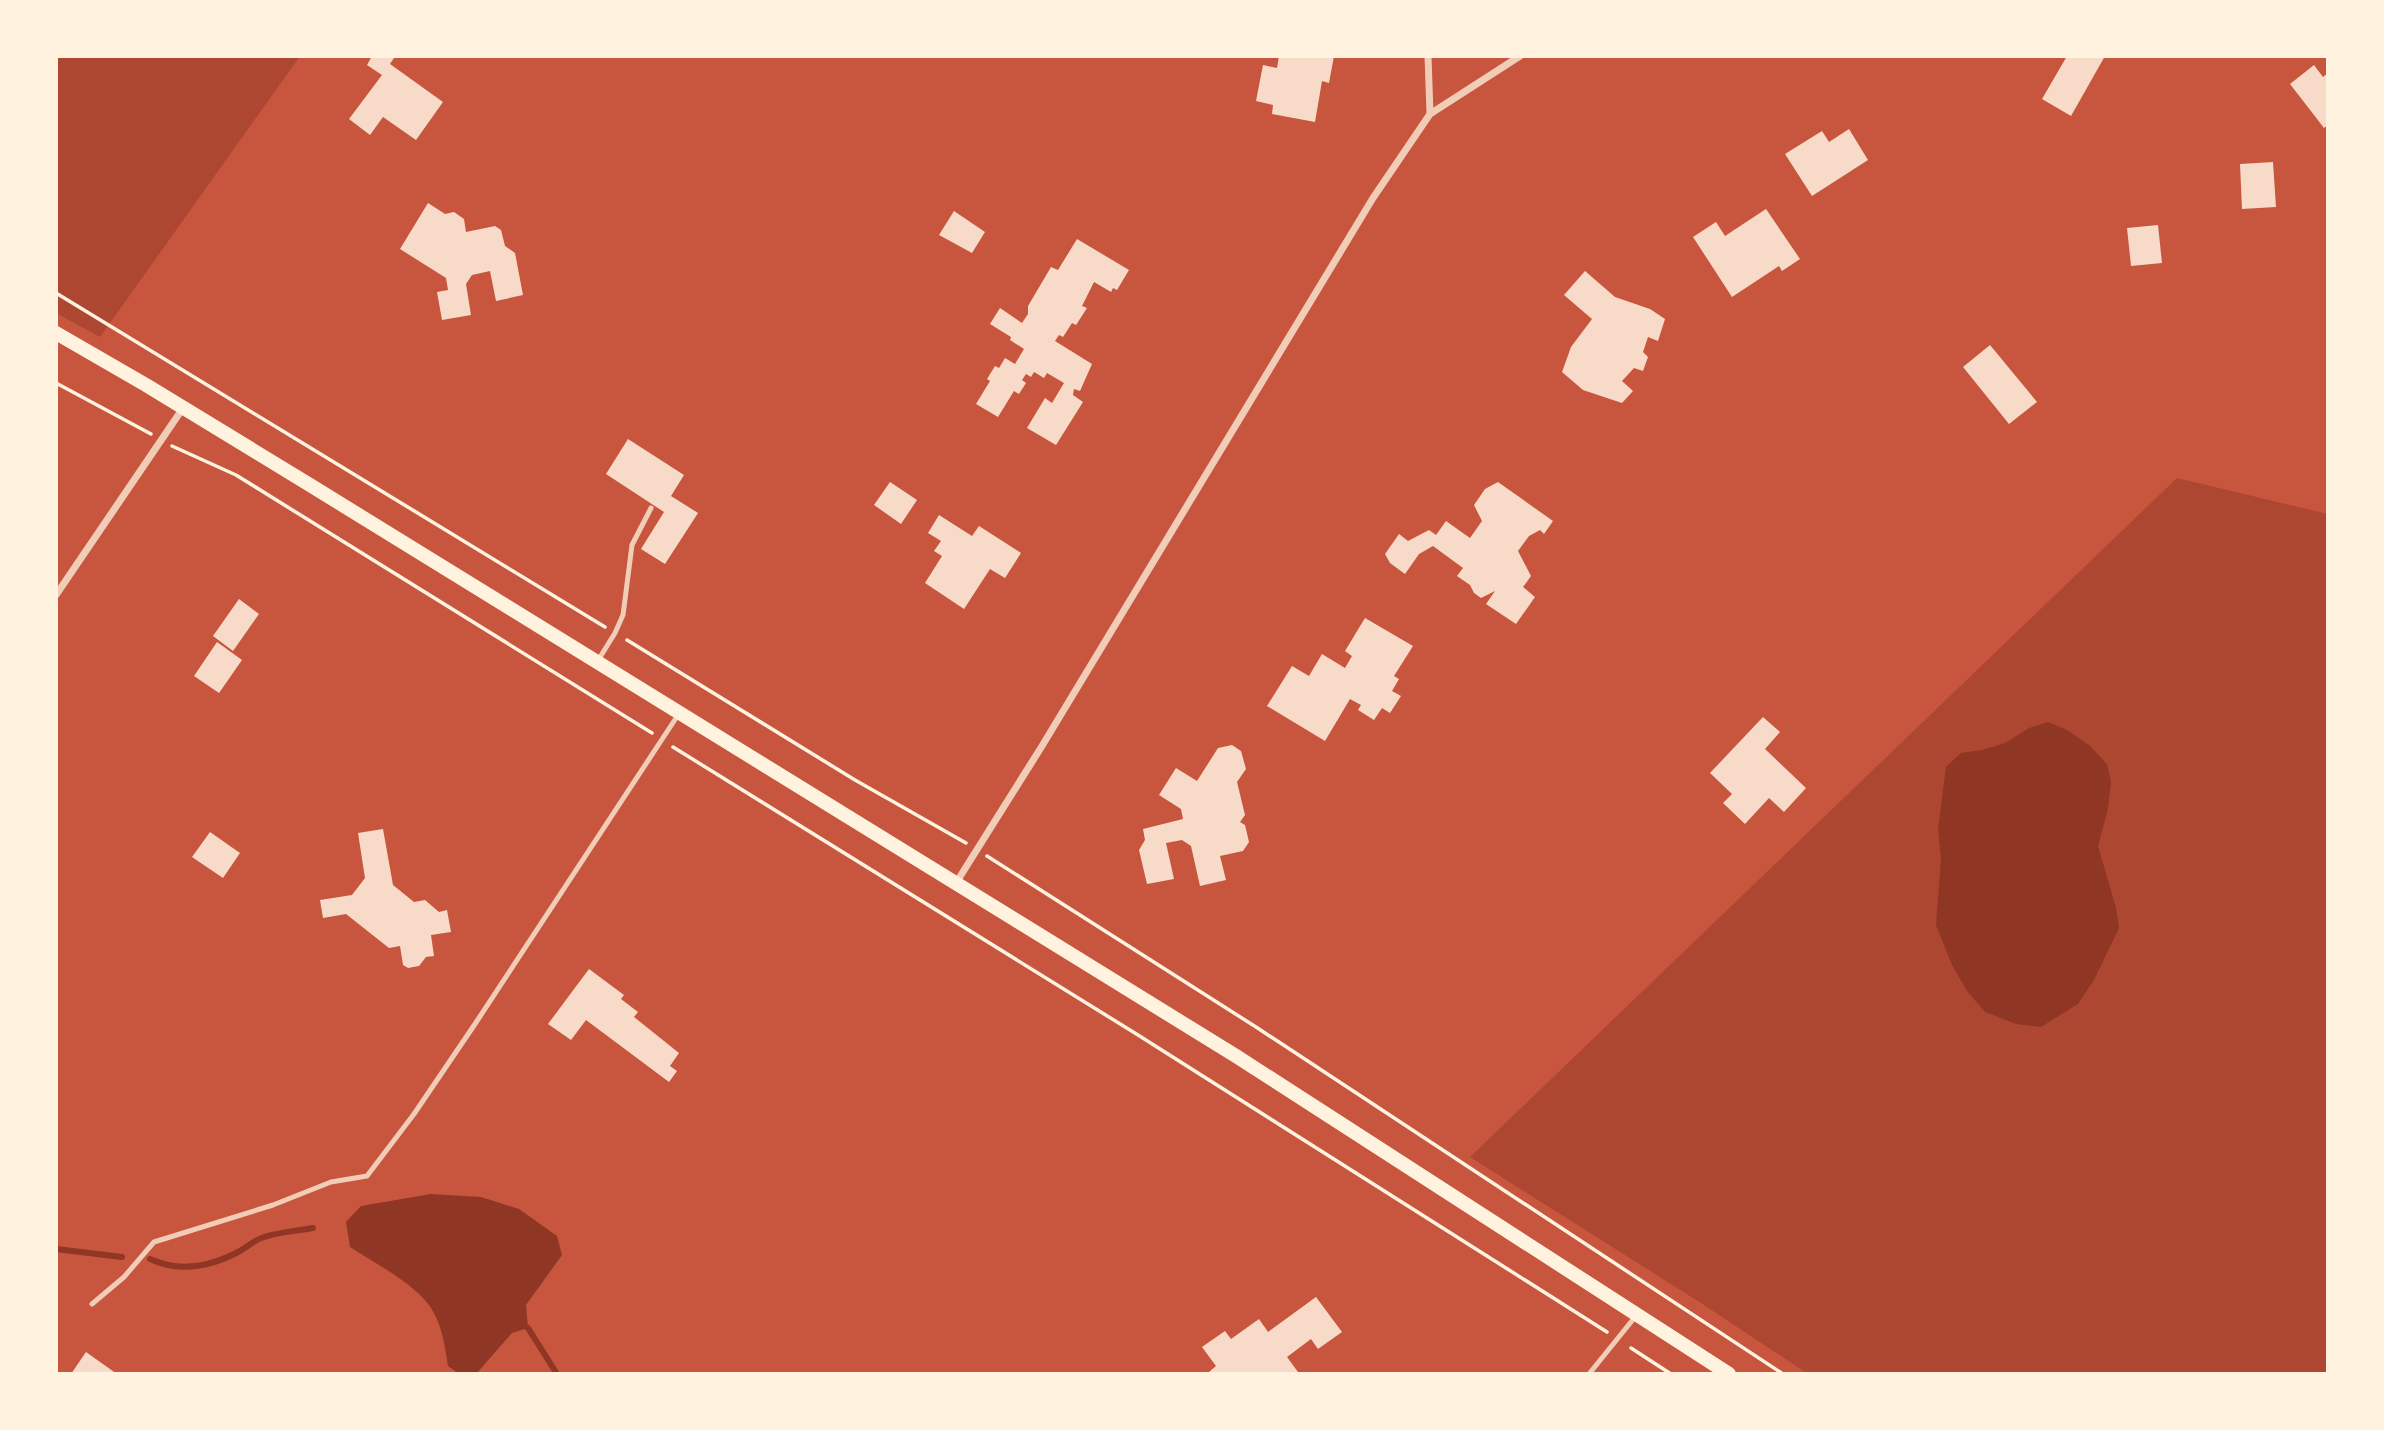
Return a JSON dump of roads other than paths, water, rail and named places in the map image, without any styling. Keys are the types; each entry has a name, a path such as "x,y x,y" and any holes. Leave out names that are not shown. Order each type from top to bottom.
{"main road":[{"path":"56,333 184,407 1248,1063 1729,1374"}],"street":[{"path":"1428,56 1430,114"},
{"path":"956,883 1056,723 1373,198 1430,114 1520,56"},
{"path":"56,595 184,407"}],"lane":[{"path":"597,662 615,633 626,598 632,545 651,508"},
{"path":"92,1304 124,1277 154,1242 273,1205 331,1182 367,1176 452,1058 680,712"},
{"path":"1589,1374 1637,1315"}],"waterway":[{"path":"150,1259 184,1267 207,1264 240,1251 264,1237 313,1228"},
{"path":"56,1249 122,1257"},
{"path":"528,1328 557,1374"}]}
